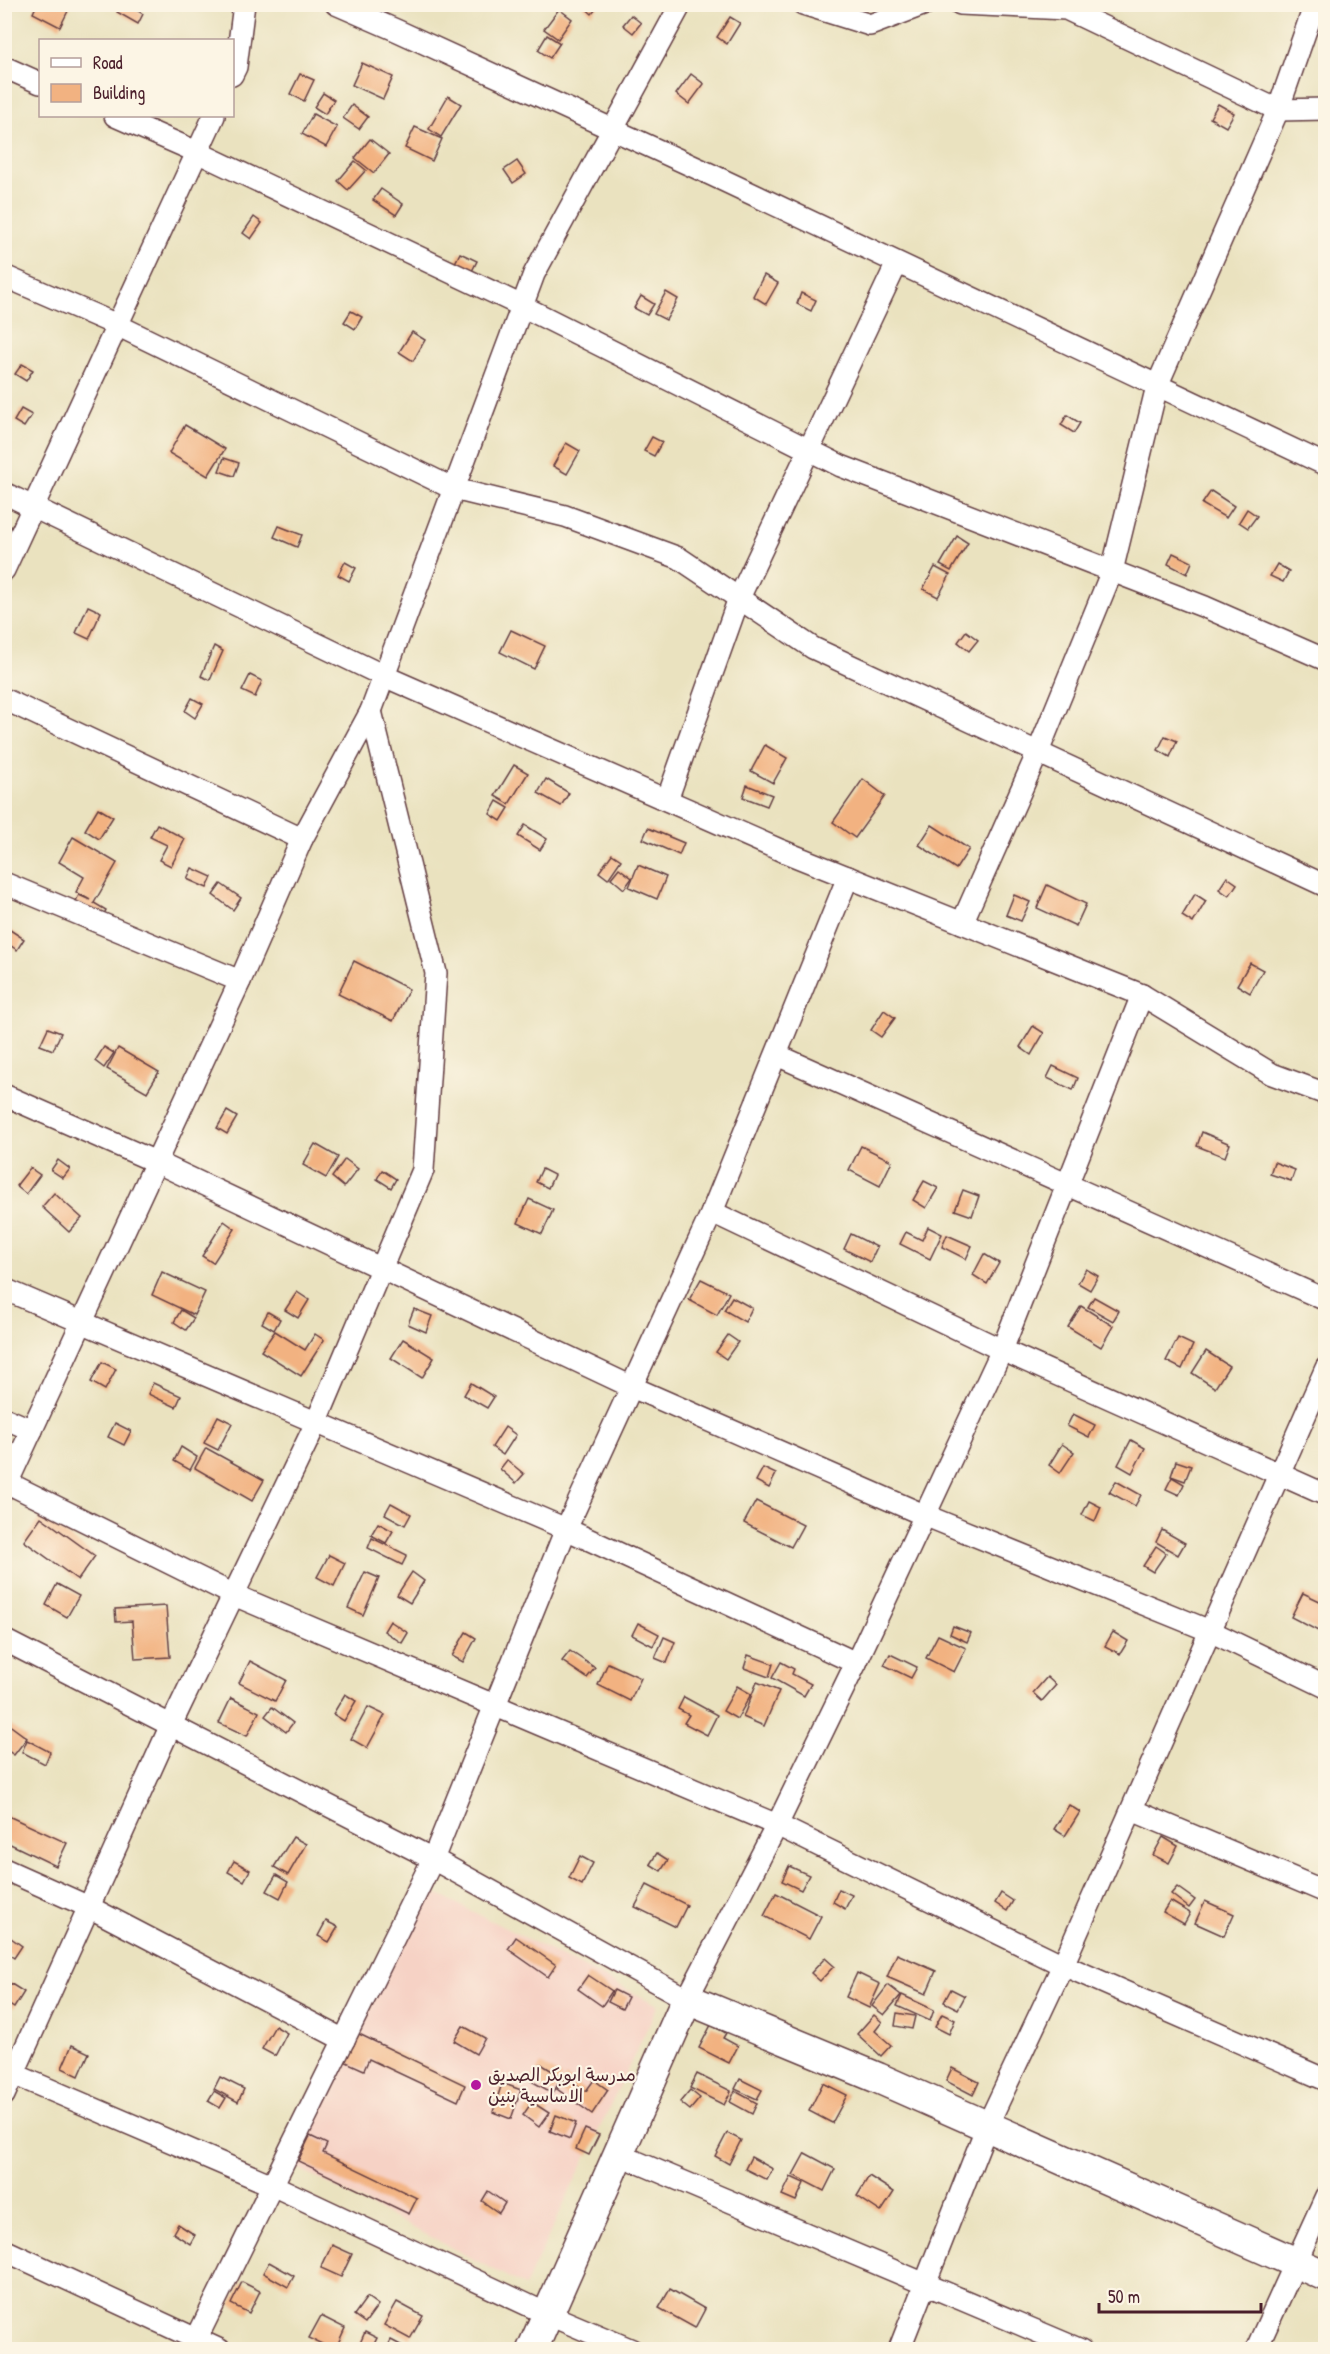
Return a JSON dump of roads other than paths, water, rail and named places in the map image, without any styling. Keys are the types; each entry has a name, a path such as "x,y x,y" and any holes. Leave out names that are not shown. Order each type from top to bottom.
{"street":[{"path":"234,72 244,4"},
{"path":"336,4 612,130 1326,465"},
{"path":"681,4 534,274 371,711 302,838 240,981 6,1486 234,1595 496,1704 777,1825 1063,1965 1326,2080"},
{"path":"803,4 870,25 925,4"},
{"path":"960,4 1066,9 1278,110 1326,110"},
{"path":"962,923 1038,752 1112,571 1157,386 1278,110 1315,4"},
{"path":"4,67 39,83"},
{"path":"117,117 197,152 522,306 841,466 1205,607 1326,660"},
{"path":"4,570 214,117"},
{"path":"667,800 739,598 897,263"},
{"path":"4,276 117,325 454,489 565,516 679,558 813,648 1326,886"},
{"path":"4,493 384,676 849,878 1142,995 1272,1074 1326,1094"},
{"path":"4,699 302,838"},
{"path":"4,2095 9,2072 89,1907 171,1725 316,1423 423,1170 436,973 371,711"},
{"path":"194,2343 433,1859 566,1529 712,1212 849,878"},
{"path":"4,883 240,981"},
{"path":"532,2349 687,1999 777,1825 856,1663 1002,1350 1142,995"},
{"path":"777,1055 1326,1300"},
{"path":"4,1095 156,1162 632,1387 924,1515 1210,1631 1326,1687"},
{"path":"712,1212 1002,1350 1326,1495"},
{"path":"4,1289 566,1529 856,1663"},
{"path":"899,2349 987,2126 1063,1965 1326,1368"},
{"path":"4,1418 32,1430"},
{"path":"4,1640 433,1859 687,1999 987,2126 1326,2276"},
{"path":"1132,1810 1326,1892"},
{"path":"4,1869 89,1907 344,2040"},
{"path":"9,2072 272,2185 548,2314 632,2349"},
{"path":"618,2154 1081,2349"},
{"path":"1256,2349 1326,2196"},
{"path":"4,2250 194,2343 220,2349"}],"place":[{"name":"مدرسة ابوبكر الصديق الاساسية بنين","path":"476,2085"}]}
